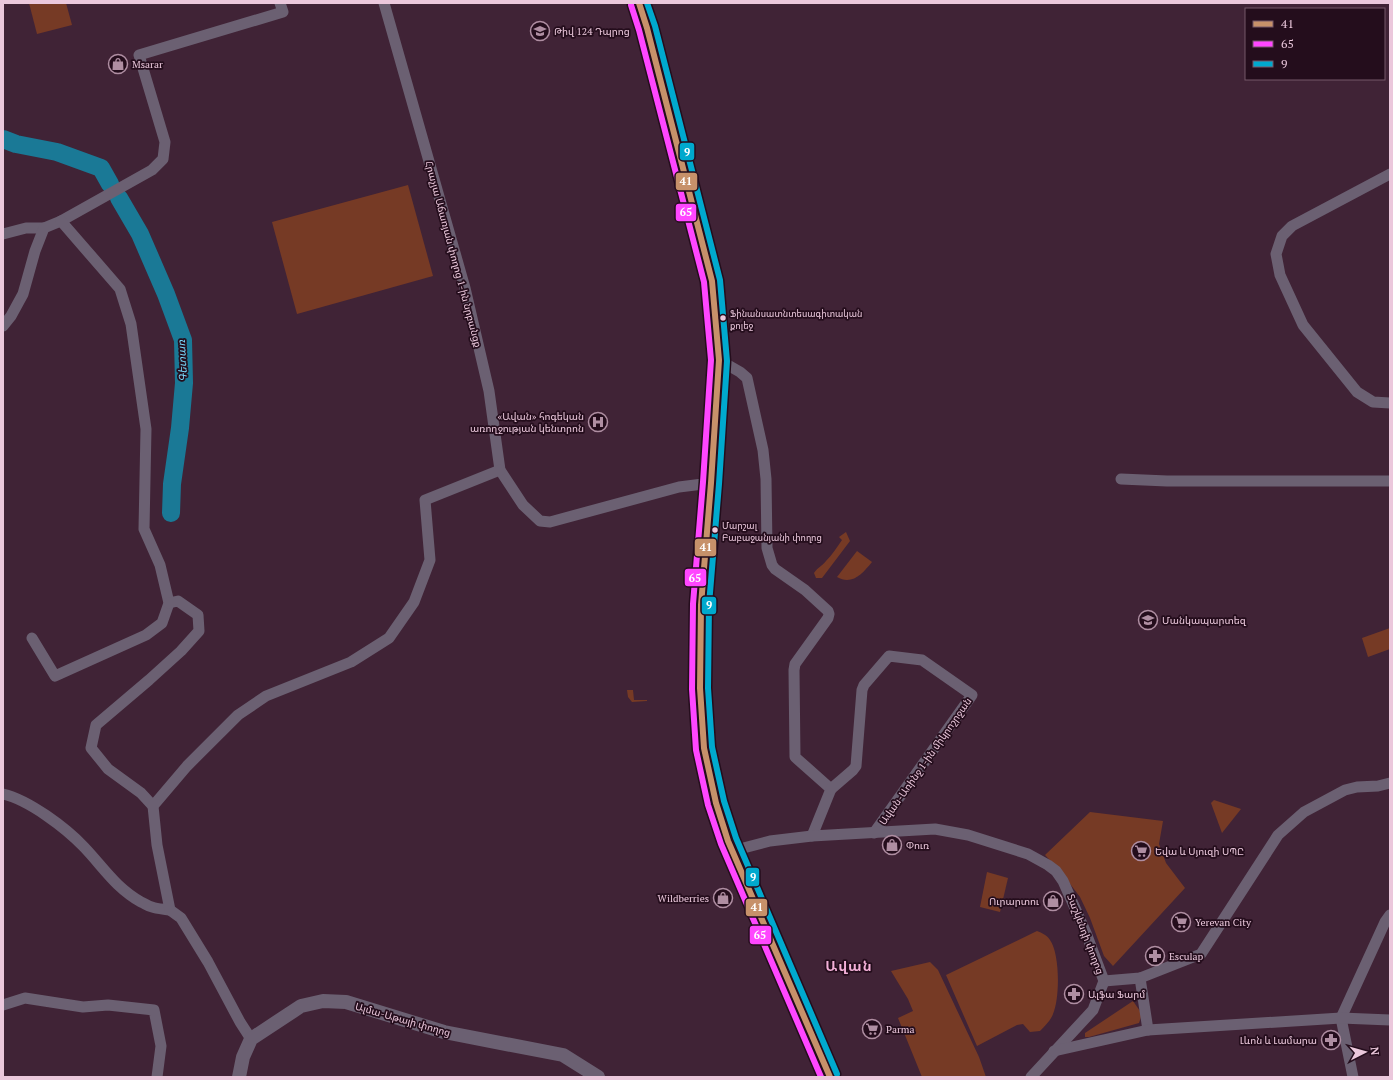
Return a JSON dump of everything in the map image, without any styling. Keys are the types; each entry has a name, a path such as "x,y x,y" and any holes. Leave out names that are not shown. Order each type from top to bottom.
{"main road":[{"path":"639,3 647,28 712,281 719,360 701,605 700,688 704,748 716,803 732,850 830,1077"}],"street":[{"path":"3,234 26,228 44,228 61,221 152,170 163,159 165,142 138,55 283,12 280,3"},
{"name":"Հրաչյա Աճառյան փողոց 1-ին նրբանցք","path":"384,3 465,288 489,391 500,470"},
{"path":"1390,174 1292,226 1282,236 1276,254 1280,275 1303,325 1357,392 1373,402 1390,403"},
{"path":"32,638 55,676 146,635 162,623 169,603 160,565 144,529 146,429 131,324 120,289 61,221"},
{"path":"3,326 7,316 23,294 35,251 44,228"},
{"path":"719,360 740,372 747,378 763,450 766,479 768,548 772,565 775,569 805,590 828,611 829,614 828,618 795,664 794,678 795,757 831,789"},
{"path":"153,806 187,766 238,715 266,696 351,662 389,638 414,602 430,560 424,500 500,470 523,505 540,521 550,522 679,487 711,483"},
{"path":"1121,479 1167,481 1390,481"},
{"path":"169,603 178,601 198,615 199,631 181,651 96,725 91,748 108,769 141,793 153,806 157,845 170,910"},
{"name":"Ավան-Առինջ 1-ին միկրոշրջան","path":"812,836 831,789 856,766 862,690 864,685 889,656 922,660 972,695 874,833"},
{"path":"1104,981 1140,978 1201,954 1278,835 1304,812 1345,790 1390,783"},
{"path":"3,794 11,796 35,808 70,835 84,847 106,874 128,894 151,907 170,910 181,918 208,962 240,1022 251,1039 243,1057 239,1077"},
{"name":"Տաշկենդի փողոց","path":"732,850 770,840 935,829 968,835 1028,854 1048,864 1056,871 1069,891 1104,981 1093,1010 1031,1077"},
{"path":"1352,1077 1341,1018 1384,922 1390,915"},
{"path":"1140,978 1148,1030"},
{"path":"3,1005 25,998 84,1007 108,1005 154,1010 161,1046 157,1077"},
{"name":"Ալմա-Աթայի փողոց","path":"251,1039 301,1006 323,1001 346,1002 444,1032 563,1055 598,1077"},
{"path":"1054,1051 1148,1030 1341,1018 1390,1020"}],"shaded area":[{"path":"29,3 66,3 72,25 37,34"},
{"path":"408,185 433,276 297,314 272,222"},
{"path":"846,532 850,541 822,578 816,578 814,573 832,554 842,540 839,537"},
{"path":"857,551 872,562 857,577 848,580 837,577"},
{"path":"1390,628 1390,649 1368,657 1362,638"},
{"path":"627,690 633,690 634,700 647,701 632,702 628,697"},
{"path":"1214,800 1241,809 1222,833 1211,803"},
{"path":"1090,812 1163,821 1159,844 1166,863 1185,888 1113,966 1104,956 1090,918 1080,897 1061,872 1045,855"},
{"path":"987,872 1008,878 1000,912 980,907"},
{"path":"1037,931 1049,938 1056,955 1058,987 1057,998 1052,1016 1048,1023 1040,1031 1030,1032 1023,1024 1017,1025 977,1046 946,975"},
{"path":"930,962 938,970 979,1057 986,1077 922,1077 898,1018 913,1011 908,999 891,971"},
{"path":"1133,1001 1142,1014 1139,1023 1085,1037 1085,1033"}],"waterway":[{"name":"Գետառ","path":"3,139 16,144 57,152 101,168 110,184"},
{"name":"Գետառ","path":"119,198 140,234 166,294 183,340 184,383 180,428 172,484 171,513"}],"transit line":[{"name":"41","path":"639,3 647,28 712,281 719,360 701,605 700,688 704,748 716,803 728,841 830,1077"},
{"name":"9","path":"647,3 655,26 720,280 727,361 709,605 708,688 712,747 724,801 736,838 837,1074"},
{"name":"65","path":"631,5 639,30 704,282 711,360 693,604 692,689 696,750 708,805 721,844 821,1077"}],"place":[{"name":"Թիվ 124 Դպրոց","path":"540,31"},
{"name":"Msarar","path":"118,64"},
{"name":"Ֆինանսատնտեսագիտական քոլեջ","path":"723,318"},
{"name":"«Ավան» հոգեկան առողջության կենտրոն","path":"598,422"},
{"name":"Մարշալ Բաբաջանյանի փողոց","path":"715,530"},
{"name":"Մանկապարտեզ","path":"1148,620"},
{"name":"Փուռ","path":"892,845"},
{"name":"Եվա և Սյուզի ՍՊԸ","path":"1141,851"},
{"name":"Wildberries","path":"723,898"},
{"name":"Ուրարտու","path":"1053,901"},
{"name":"Yerevan City","path":"1181,922"},
{"name":"Esculap","path":"1155,956"},
{"name":"Ալֆա Ֆարմ","path":"1074,994"},
{"name":"Parma","path":"872,1029"},
{"name":"Լևոն և Լամարա","path":"1331,1040"}],"district":[{"name":"Ավան","path":"849,966"}]}
